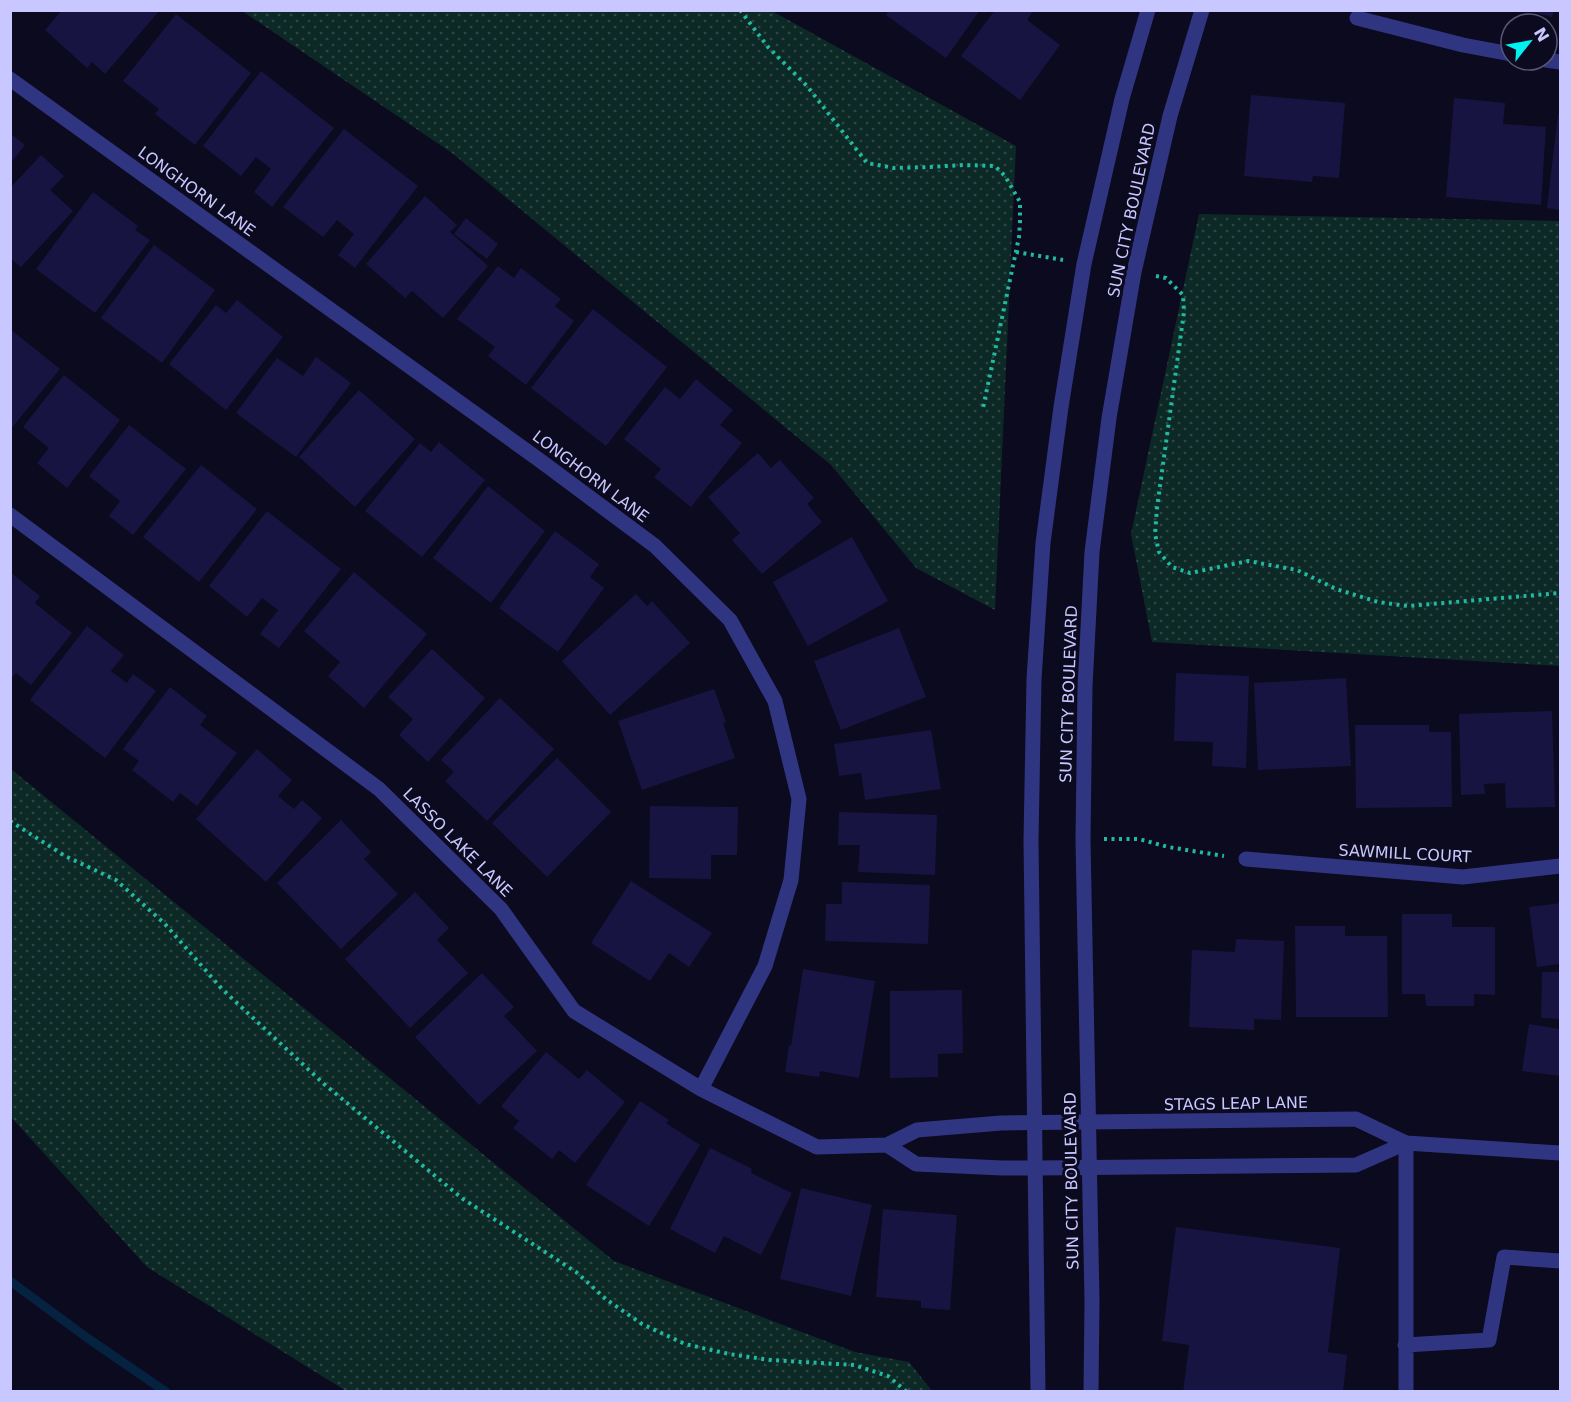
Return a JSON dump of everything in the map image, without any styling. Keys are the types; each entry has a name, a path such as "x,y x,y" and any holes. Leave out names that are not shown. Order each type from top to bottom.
{"street":[{"name":"SUN CITY BOULEVARD","path":"1038,1392 1031,817 1034,679 1043,543 1061,407 1084,264 1122,99 1148,10"},
{"name":"SUN CITY BOULEVARD","path":"1091,1392 1092,1301 1083,840 1085,686 1092,552 1109,418 1134,272 1170,116 1202,10"},
{"path":"1357,18 1499,52"},
{"name":"LONGHORN LANE","path":"10,79 538,459 655,546 730,620 775,701 799,799 791,880 765,966 701,1089"},
{"name":"LASSO LAKE LANE","path":"10,515 379,789 501,909 574,1011 701,1089 817,1147 887,1145 917,1130 1001,1123 1062,1122"},
{"name":"SAWMILL COURT","path":"1246,860 1463,877 1560,866"},
{"name":"STAGS LEAP LANE","path":"1062,1122 1356,1119 1406,1143 1560,1153"},
{"path":"1406,1143 1406,1392"},
{"name":"STAGS LEAP LANE","path":"1036,1168 1356,1165 1406,1143"},
{"path":"887,1145 916,1164 1036,1168"},
{"path":"1406,1345 1489,1340 1504,1257 1560,1261"}],"path":[{"path":"740,10 768,47 807,86 867,163 894,168 995,166 1005,176 1020,202 1019,237 983,408"},
{"path":"1166,278 1183,296 1184,312 1156,508 1155,534 1159,552 1172,567 1190,573 1248,561 1297,570 1336,589 1378,602 1407,606 1560,593"},
{"path":"10,821 64,855 116,880 165,924 222,989 324,1084 370,1123 463,1199 576,1272 607,1300 642,1324 685,1344 729,1354 770,1360 854,1365 888,1376 907,1392"},
{"path":"1083,840 1139,839 1168,847 1246,860"}],"green space":[{"path":"242,11 772,11 1016,146 995,610 916,568 831,465 452,153"},
{"path":"1199,214 1560,221 1560,666 1152,642 1131,534"},
{"path":"11,769 614,1261 855,1352 909,1362 932,1391 346,1391 147,1267 11,1117"}],"building":[{"path":"62,10 160,10 105,74 92,62 87,68 45,30"},
{"path":"889,10 980,10 946,58 886,15"},
{"path":"995,10 1034,10 1027,20 1060,45 1020,100 961,56"},
{"path":"1525,10 1554,10 1553,12"},
{"path":"176,14 251,73 195,145 155,114 159,109 123,81"},
{"path":"261,71 334,128 272,207 254,192 271,169 256,157 241,176 203,146"},
{"path":"1251,95 1345,103 1339,178 1313,176 1312,182 1244,176"},
{"path":"1454,98 1505,103 1503,124 1546,127 1541,205 1446,197"},
{"path":"1558,114 1560,114 1560,210 1547,208"},
{"path":"344,129 418,186 355,268 338,255 354,234 337,220 323,237 283,207"},
{"path":"10,133 25,145 10,164"},
{"path":"41,155 64,176 50,190 73,211 21,267 10,258 10,188"},
{"path":"93,192 138,226 135,230 150,240 95,313 36,269"},
{"path":"425,196 457,225 450,232 488,266 443,318 412,291 405,298 366,264"},
{"path":"466,218 498,244 487,259 454,234"},
{"path":"154,245 215,290 162,363 101,318"},
{"path":"498,266 514,278 521,268 561,299 555,306 574,321 526,385 488,356 495,347 457,319"},
{"path":"237,300 283,337 226,410 169,364 216,305 226,313"},
{"path":"593,309 667,367 606,446 531,388"},
{"path":"10,329 60,369 10,430"},
{"path":"316,357 351,383 296,457 236,413 277,358 303,376"},
{"path":"64,375 120,420 67,488 37,463 49,448 23,427"},
{"path":"696,379 733,410 720,425 742,443 691,507 654,477 661,469 624,439 665,387 680,399"},
{"path":"359,390 415,439 355,507 299,457"},
{"path":"129,425 186,469 133,535 109,516 120,501 89,476"},
{"path":"439,442 485,480 422,557 365,511 420,443 431,452"},
{"path":"758,453 771,468 780,460 814,498 807,504 822,522 762,574 732,540 740,533 708,497"},
{"path":"201,465 257,509 199,582 143,537"},
{"path":"488,486 545,531 491,603 433,558"},
{"path":"267,511 341,569 279,648 260,634 278,610 262,598 247,617 209,586"},
{"path":"555,531 599,564 590,577 604,588 558,652 499,608"},
{"path":"852,537 888,601 808,646 773,582"},
{"path":"10,572 40,596 35,603 72,633 31,685 16,673 10,680"},
{"path":"354,572 427,634 364,708 328,676 340,662 304,631"},
{"path":"636,594 647,606 652,601 690,643 610,715 562,661"},
{"path":"87,626 124,655 111,671 127,683 133,674 156,691 105,758 30,700"},
{"path":"899,628 926,697 841,730 814,661"},
{"path":"432,649 485,698 428,762 399,735 413,719 388,697"},
{"path":"1176,673 1249,676 1246,768 1212,766 1213,742 1174,741"},
{"path":"1346,678 1351,766 1258,770 1254,683"},
{"path":"170,687 207,716 200,725 237,753 197,806 180,793 173,802 132,770 139,761 123,749"},
{"path":"714,689 726,722 723,723 735,758 642,790 618,721"},
{"path":"500,698 554,749 487,821 445,781 454,772 441,760"},
{"path":"1552,711 1555,807 1506,808 1505,783 1484,784 1485,794 1461,795 1459,714"},
{"path":"1355,725 1429,725 1429,732 1451,732 1452,807 1356,808"},
{"path":"931,730 941,789 865,800 861,773 839,776 834,744"},
{"path":"257,749 292,780 278,796 294,809 302,800 322,818 266,882 196,819"},
{"path":"557,758 611,812 547,877 492,823"},
{"path":"650,806 738,807 737,855 711,855 711,879 649,878"},
{"path":"839,812 937,815 935,875 858,872 860,845 838,845"},
{"path":"341,820 371,852 364,859 398,894 341,949 277,883"},
{"path":"631,881 712,933 689,967 669,953 650,981 591,943"},
{"path":"842,882 930,885 928,944 825,941 826,904 842,904"},
{"path":"415,892 449,928 437,940 468,973 410,1028 345,959"},
{"path":"1560,903 1560,964 1537,967 1529,907"},
{"path":"1402,914 1452,914 1452,927 1495,927 1495,995 1474,994 1474,1006 1426,1006 1425,994 1402,994"},
{"path":"1295,926 1345,926 1345,936 1387,936 1388,1017 1296,1017"},
{"path":"1236,939 1284,941 1281,1020 1254,1019 1254,1030 1189,1027 1192,950 1235,952"},
{"path":"803,969 875,981 859,1078 820,1071 819,1077 785,1072"},
{"path":"1542,972 1560,972 1560,1019 1541,1018"},
{"path":"482,973 514,1007 504,1016 537,1051 479,1105 415,1037"},
{"path":"962,990 963,1053 938,1054 938,1077 890,1078 890,991"},
{"path":"1529,1024 1560,1029 1560,1076 1522,1071"},
{"path":"546,1052 579,1079 587,1070 625,1102 575,1163 559,1150 552,1159 513,1128 519,1121 501,1106"},
{"path":"640,1101 669,1120 666,1123 700,1145 649,1226 586,1185"},
{"path":"710,1148 752,1169 751,1173 792,1193 761,1255 724,1236 715,1253 670,1229"},
{"path":"801,1188 872,1205 851,1296 780,1279"},
{"path":"883,1209 957,1215 950,1310 921,1308 921,1301 876,1297"},
{"path":"1176,1227 1340,1248 1328,1352 1347,1355 1343,1392 1183,1392 1189,1345 1162,1341"}],"waterway":[{"path":"10,1281 166,1392"}]}
